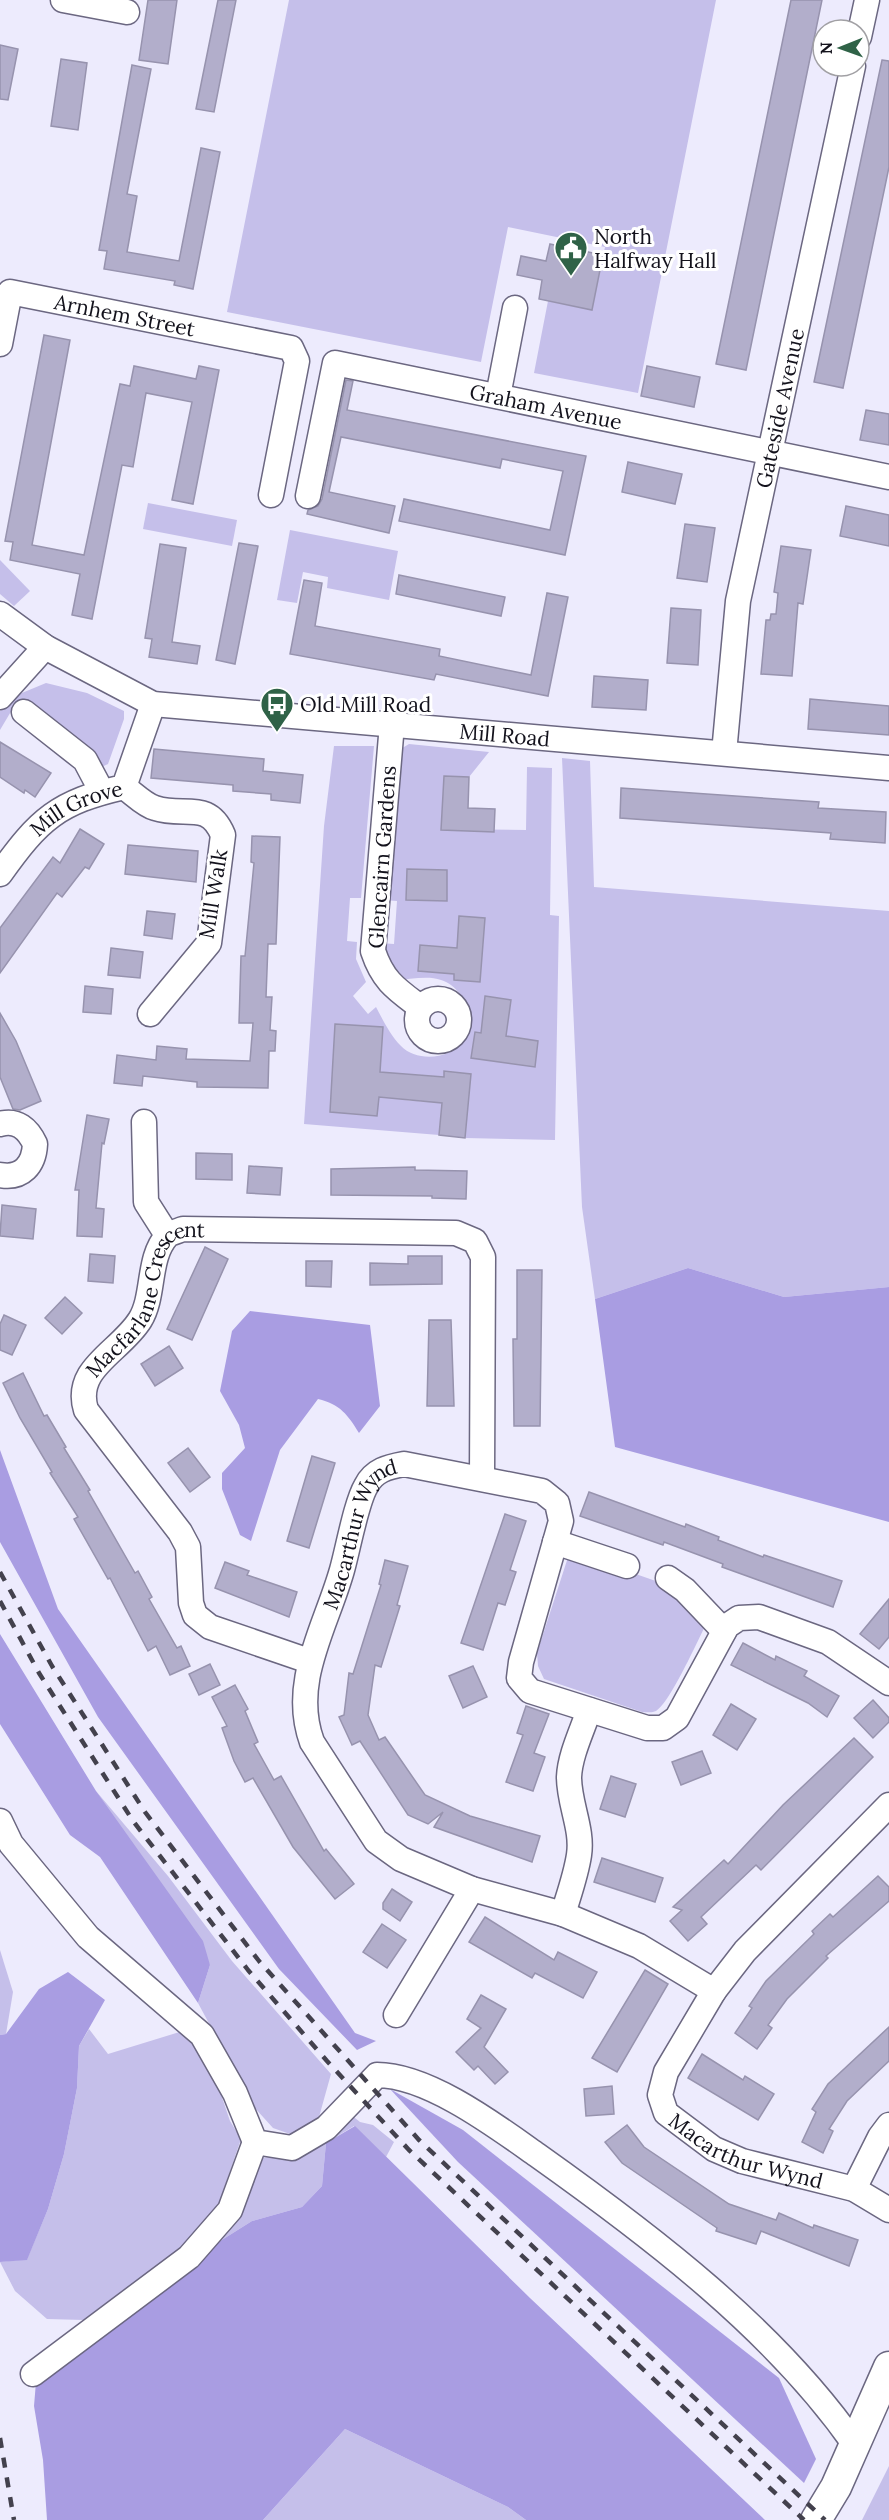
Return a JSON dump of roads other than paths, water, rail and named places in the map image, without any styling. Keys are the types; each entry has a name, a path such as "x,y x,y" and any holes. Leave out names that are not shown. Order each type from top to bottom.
{"main road":[{"path":"816,2520 836,2487 889,2367"}],"street":[{"path":"63,0 128,12"},
{"path":"863,18 867,0"},
{"name":"Gateside Avenue","path":"724,753 738,601 850,78"},
{"name":"Arnhem Street","path":"0,344 4,298 10,292 291,348 297,362 271,495"},
{"path":"498,396 515,308"},
{"name":"Graham Avenue","path":"308,496 335,363 889,477"},
{"name":"Mill Road","path":"0,614 45,647 153,704 889,768"},
{"path":"0,697 45,647"},
{"name":"Mill Grove","path":"0,874 20,846 46,818 72,802 113,789 153,704"},
{"path":"24,712 85,760 113,789"},
{"name":"Glencairn Gardens","path":"392,724 373,951 379,969 390,984 420,1008"},
{"name":"Mill Walk","path":"113,789 154,808 207,813 217,821 223,835 209,942 150,1014"},
{"path":"0,1124 14,1122 24,1127 35,1144 31,1164 23,1172 13,1176 0,1174"},
{"path":"144,1122 146,1202 167,1235"},
{"name":"Macfarlane Crescent","path":"309,1661 210,1627 195,1615 191,1603 188,1547 180,1532 86,1410 82,1396 86,1378 140,1320 159,1250 167,1235 183,1229 456,1233 475,1241 483,1257 482,1478"},
{"name":"Macarthur Wynd","path":"714,1991 639,1946 563,1914 472,1889 401,1859 376,1841 312,1742 306,1726 304,1707 309,1661 336,1592 366,1486 381,1469 404,1464 542,1491 557,1503 561,1521 521,1662 519,1678 530,1691 647,1728 663,1728 677,1718 724,1631"},
{"path":"555,1542 627,1566"},
{"path":"668,1578 685,1590 724,1631 739,1618 759,1617 828,1642 889,1683"},
{"path":"563,1914 579,1854 579,1830 572,1805 569,1776 589,1710"},
{"name":"Macarthur Wynd","path":"889,1805 745,1951 714,1991 666,2072 660,2096 666,2114 714,2149 742,2160 854,2189 889,2210"},
{"path":"0,1821 11,1844 88,1937 202,2035 235,2093 255,2142 230,2210 189,2257 33,2374"},
{"path":"396,2015 472,1889"},
{"path":"255,2142 292,2148 326,2128 377,2074 398,2075 479,2114 621,2215 717,2295 807,2382 855,2445"},
{"path":"854,2189 880,2137 889,2125"}],"railway":[{"path":"0,1572 52,1666 145,1812 259,1961 419,2140 825,2520"},
{"path":"0,1601 39,1673 133,1821 248,1970 327,2061 409,2150 804,2520"},
{"path":"0,2438 14,2520"}],"place":[{"name":"North Halfway Hall","path":"571,277"},
{"name":"Old Mill Road","path":"277,733"}]}
